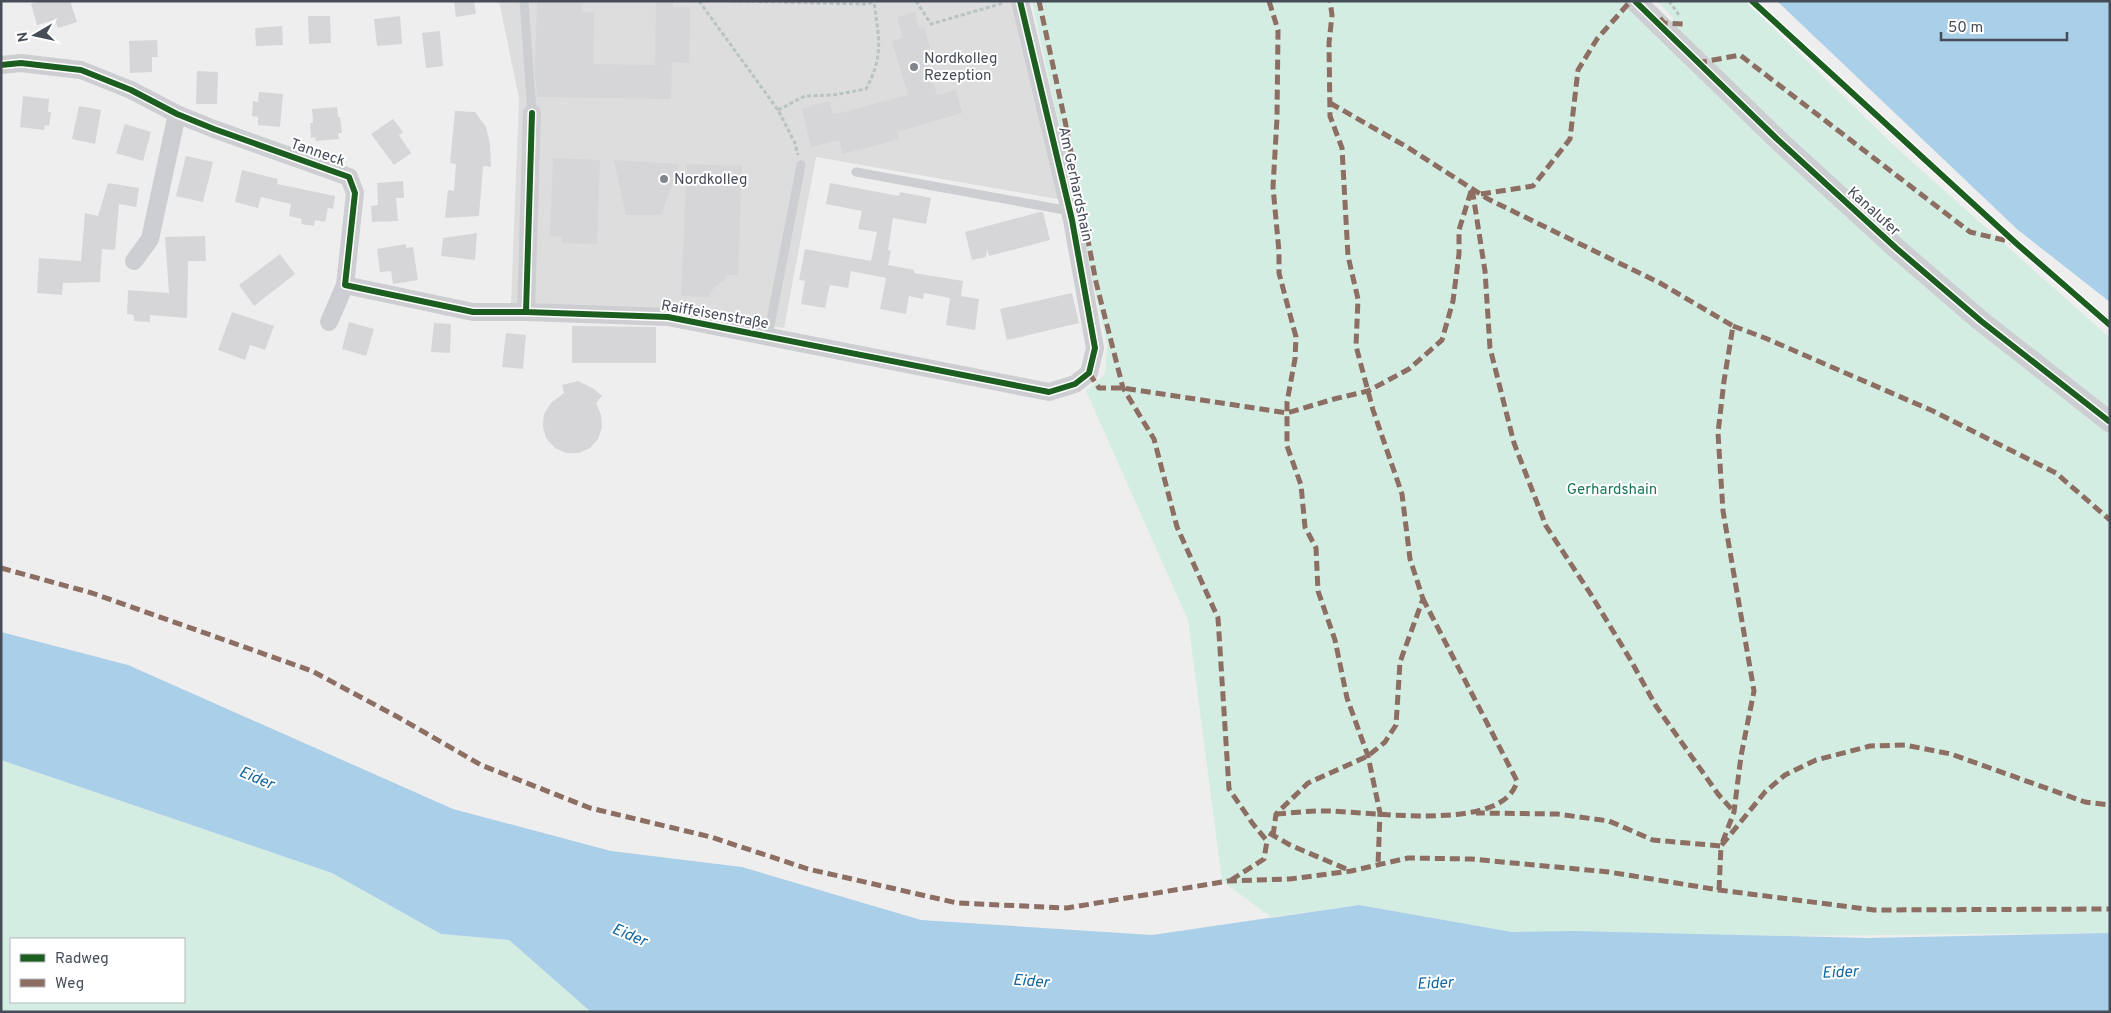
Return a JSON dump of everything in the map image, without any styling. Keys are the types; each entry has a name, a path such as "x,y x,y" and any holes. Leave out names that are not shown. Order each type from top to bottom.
{"street":[{"name":"Am Gerhardshain","path":"1020,1 1070,212 1095,348 1089,373"},
{"name":"Kanalufer","path":"1635,1 1777,139 1896,248 1982,322 2110,422"},
{"name":"Tanneck","path":"1,64 21,63 81,70 131,90 177,114 214,129 349,176 354,193 345,285 329,322"},
{"path":"345,285 473,312 526,312 532,113"},
{"path":"134,261 150,239 177,114"},
{"name":"Raiffeisenstraße","path":"526,312 668,317 1048,392 1074,384 1089,373"}],"lane":[{"path":"524,1 532,113"},
{"path":"768,336 801,165"},
{"path":"856,172 1070,212"}],"path":[{"path":"699,1 778,110 795,143 801,165"},
{"path":"732,1 867,4 874,2 880,46 875,72 866,89 834,96 805,96 778,110"},
{"path":"916,1 931,24 1009,1"},
{"path":"1669,1 1680,16"}],"shaded area":[{"name":"Nordkolleg","path":"499,1 1012,1 1063,200 816,157 784,328 670,311 511,304 519,98"}],"green space":[{"name":"Gerhardshain","path":"1032,1 1649,1 1670,23 1674,19 1657,1 1745,1 1900,151 2110,338 2110,933 1764,936 1512,932 1359,905 1271,917 1222,881 1188,620 1086,391 1105,374 1107,345"},
{"path":"1,760 332,873 441,934 509,940 591,1012 1,1012"}],"water":[{"path":"1777,1 2110,1 2110,302 2018,230"},
{"name":"Eider","path":"1,632 128,665 453,809 611,851 742,867 921,920 1152,935 1359,905 1512,932 1574,931 1868,938 2110,933 2110,1012 591,1012 509,940 441,934 332,873 1,760"}],"building":[{"path":"41,1 70,1 77,22 58,28 55,20 37,25 31,4"},
{"path":"454,1 474,1 476,14 456,17"},
{"path":"537,1 582,1 582,12 594,12 593,64 655,65 656,1 673,1 673,7 690,7 689,63 672,62 671,99 537,97 535,73"},
{"path":"915,12 919,28 924,27 930,48 924,50 937,95 956,90 962,113 897,132 899,139 843,154 839,140 811,147 802,109 829,101 833,115 908,95 892,41 903,38 897,17"},
{"path":"308,16 330,16 331,43 309,44"},
{"path":"400,16 402,44 377,46 374,19"},
{"path":"282,26 283,45 256,46 255,28"},
{"path":"440,31 443,66 426,68 422,33"},
{"path":"157,40 158,57 152,57 152,72 130,73 129,41"},
{"path":"197,71 218,72 217,104 196,104"},
{"path":"259,92 283,94 280,127 258,125 258,117 252,116 253,101 258,102"},
{"path":"23,96 49,99 48,112 51,112 49,126 45,125 44,130 20,127"},
{"path":"79,106 101,110 95,144 72,139"},
{"path":"337,107 342,133 338,133 339,139 316,141 315,137 311,138 310,123 313,123 312,109"},
{"path":"455,111 475,112 486,127 490,144 491,167 483,166 479,216 445,218 448,190 454,191 456,164 450,163"},
{"path":"393,119 403,132 399,135 411,153 394,165 371,134"},
{"path":"125,124 151,132 143,161 116,153"},
{"path":"186,156 213,162 203,202 176,196"},
{"path":"553,158 600,160 597,244 562,243 562,237 550,236"},
{"path":"614,160 680,164 661,215 626,215"},
{"path":"687,164 742,166 738,275 727,275 723,282 715,286 708,297 681,296"},
{"path":"242,170 278,179 277,184 335,196 333,209 328,208 325,222 315,220 314,226 301,224 302,219 289,216 291,204 261,197 258,208 235,202"},
{"path":"403,181 404,198 396,198 398,221 372,222 371,206 378,205 377,183"},
{"path":"108,183 139,188 136,207 119,204 115,250 102,249 100,282 63,283 62,295 37,293 39,258 81,261 85,213 98,216"},
{"path":"830,183 899,196 900,192 931,198 926,224 893,218 888,250 891,251 888,265 914,270 914,273 963,281 961,296 979,299 975,330 946,325 950,298 924,293 923,299 909,296 906,314 880,309 886,278 851,271 848,288 830,285 825,308 801,304 805,281 799,280 805,249 871,261 877,232 858,229 862,211 826,204"},
{"path":"1043,212 1050,240 989,256 987,249 986,257 972,260 965,232"},
{"path":"477,233 475,260 441,256 443,238"},
{"path":"205,236 206,261 188,261 187,318 150,315 150,322 134,321 134,315 127,314 128,290 169,293 165,237"},
{"path":"406,244 406,248 413,247 418,280 393,284 391,271 380,272 377,249"},
{"path":"280,254 295,274 254,306 239,285"},
{"path":"1072,293 1079,323 1007,340 1000,309"},
{"path":"232,312 274,326 265,350 250,345 245,360 218,350"},
{"path":"349,322 374,329 366,356 342,349"},
{"path":"434,323 451,324 450,353 431,352"},
{"path":"572,326 656,327 656,363 572,363"},
{"path":"506,333 526,335 523,369 502,367"},
{"path":"578,381 594,389 602,396 596,403 601,415 602,427 598,439 590,448 579,453 566,453 555,448 546,438 543,426 544,414 551,403 564,393 562,385"}],"marked path":[{"path":"1039,1 1065,121 1096,282 1123,388 1154,439 1177,527 1218,618 1229,789 1267,841 1264,859 1231,880"},
{"path":"1269,1 1278,30 1277,118 1273,187 1279,273 1296,337 1295,359 1287,402 1287,446 1301,485 1305,527 1316,548 1318,591 1335,640 1347,698 1368,756 1380,813 1378,865"},
{"path":"1273,836 1276,814 1308,783 1368,756 1385,742 1396,725 1400,662 1423,599 1410,559 1402,494 1373,410 1356,346 1358,299 1348,256 1342,148 1330,116 1329,43 1332,15 1330,1"},
{"path":"1481,194 1533,186 1570,139 1578,70 1597,39 1628,4 1639,3"},
{"path":"1660,18 1664,23 1685,24"},
{"path":"1697,63 1740,55 1970,232 2012,242"},
{"path":"1330,103 1407,147 1488,199 1660,283 1733,326 1718,433 1723,511 1754,691 1741,756 1734,812 1721,846 1653,840 1609,821 1557,814 1476,813"},
{"path":"1089,373 1099,388 1123,388 1287,413 1368,391 1409,369 1442,340 1453,301 1459,254 1459,230 1472,188 1485,271 1490,348 1514,443 1546,526 1590,593 1656,706 1718,794 1734,812"},
{"path":"1733,326 1933,411 2056,473 2110,520"},
{"path":"1,568 92,593 312,671 396,716 481,765 590,808 711,837 808,869 957,903 1067,908 1228,881 1290,879 1351,871 1408,858 1471,859 1609,872 1719,890 1874,910 2110,909"},
{"path":"1276,814 1321,811 1430,816 1460,814 1487,808 1507,798 1517,781 1423,599"},
{"path":"1719,890 1721,846 1765,792 1785,775 1816,760 1870,746 1905,745 1951,754 2085,802 2110,805"},
{"path":"1269,833 1290,845 1351,871"}],"cycle path":[{"path":"532,113 526,312 668,317 1049,392 1075,384 1089,373 1095,348 1072,220 1020,1"},
{"path":"1635,1 1777,139 1896,248 1981,321 2110,422"},
{"path":"1752,1 2017,244 2110,325"},
{"path":"1,65 21,63 81,70 131,90 177,114 214,129 349,177 355,193 345,285 473,312 526,312"}],"place":[{"name":"Nordkolleg Rezeption","path":"914,67"},
{"name":"Nordkolleg","path":"664,179"}]}
